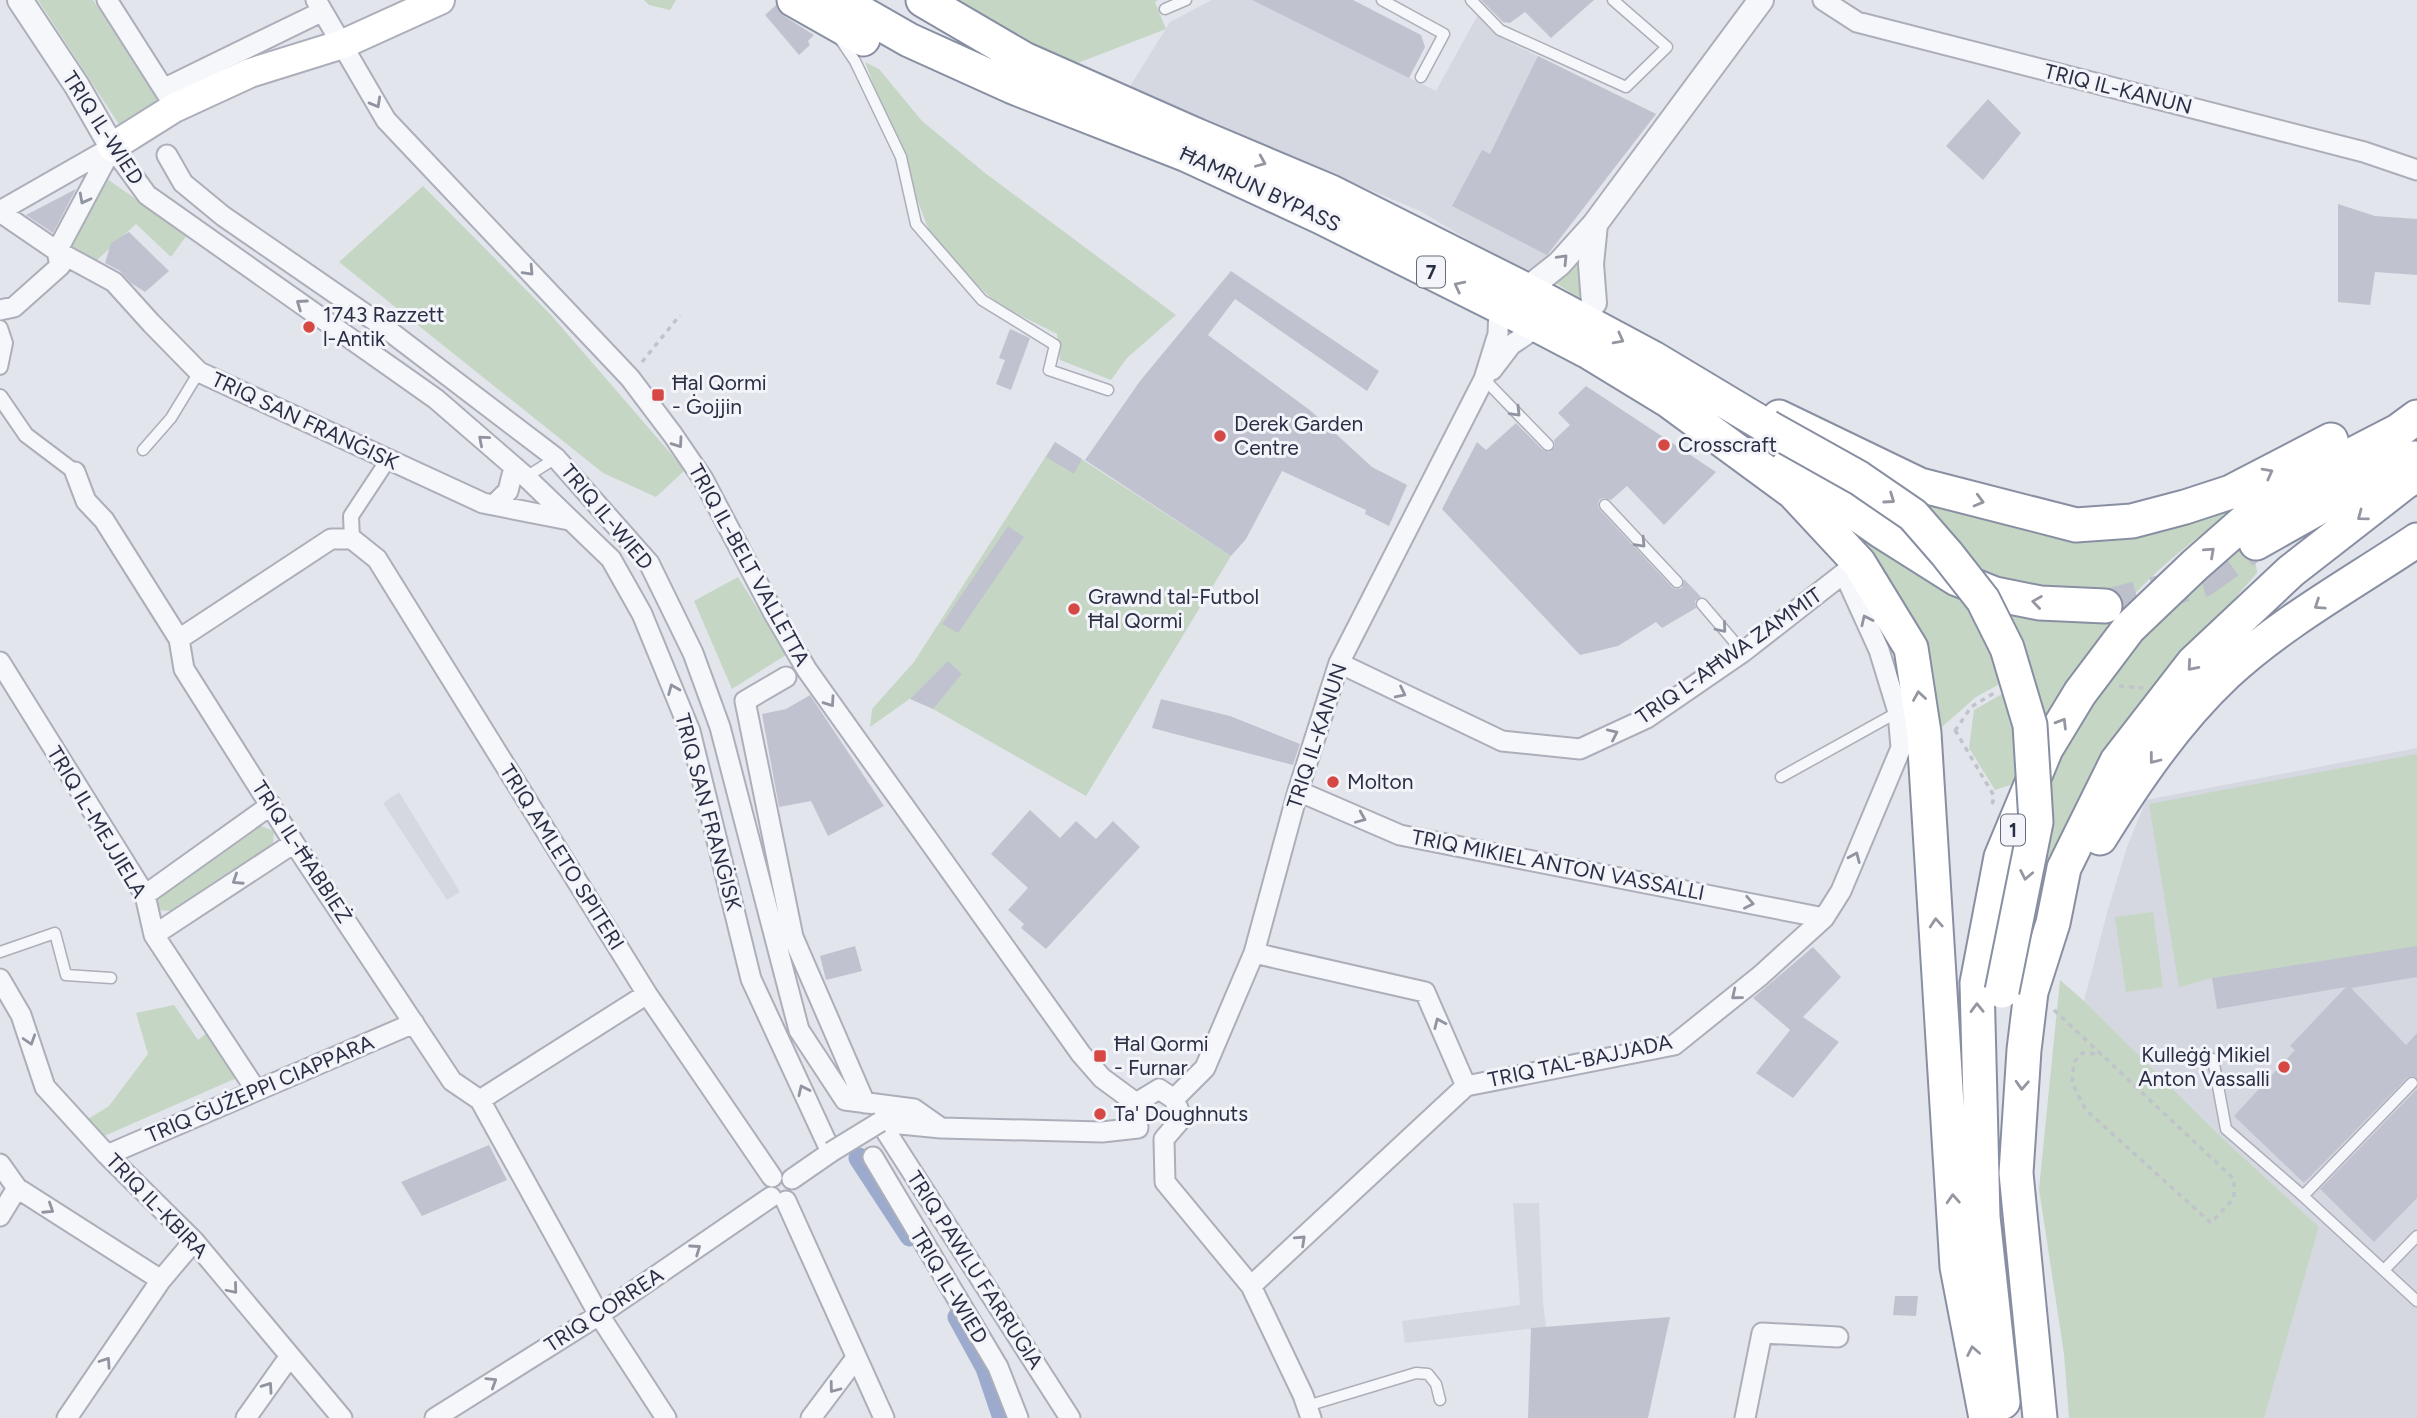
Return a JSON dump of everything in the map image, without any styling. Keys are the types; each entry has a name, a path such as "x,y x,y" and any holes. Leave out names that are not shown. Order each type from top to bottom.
{"highway":[{"path":"794,0 840,13 901,60 1006,105 1193,145"},
{"name":"ĦAMRUN BYPASS","path":"875,0 917,21 1013,87 1193,145 1321,217 1653,358"},
{"name":"ĦAMRUN BYPASS","path":"840,13 917,21"},
{"name":"ĦAMRUN BYPASS","path":"1513,298 1539,326 1587,351 1669,401"},
{"path":"1587,351 1657,410 1776,492 1844,573"},
{"path":"1653,358 1920,485 2076,525 2132,521 2231,492 2417,399"},
{"path":"1653,358 1859,478 1913,515 1983,600 2007,648 2030,725 2036,822 2016,991 1992,1108 1992,1167 2010,1311 2039,1407"},
{"path":"1669,401 1747,437 1881,531 1957,579 1994,594 2040,603 2105,606"},
{"path":"1669,401 1793,492 1859,563 1911,648 1924,733 1957,1267 1986,1418"},
{"name":"1","path":"2004,1418 1983,1217 1976,983 2001,857 2046,748 2080,693 2129,628 2245,521 2307,478 2398,431 2417,417"},
{"path":"2256,543 2395,465 2417,457"},
{"path":"2053,923 2064,868 2117,761 2193,663 2291,571 2417,475"},
{"path":"2016,991 2094,848 2133,785 2182,722 2225,675 2274,635 2417,540"}],"main road":[{"path":"112,147 170,98 343,44 440,0"}],"street":[{"name":"TRIQ IL-WIED","path":"20,0 77,86 112,147 147,195 436,399 520,472 569,520"},
{"path":"107,0 170,98 318,6"},
{"path":"1513,298 1559,264 1595,224 1761,0"},
{"name":"TRIQ IL-KANUN","path":"1823,0 1857,22 2364,152 2417,170"},
{"name":"TRIQ IL-BELT VALLETTA","path":"318,6 386,120 630,377 703,479 773,612 815,681 1081,1054 1102,1078 1136,1103"},
{"path":"0,212 112,147"},
{"path":"0,310 14,307 60,266 57,251 112,147"},
{"name":"TRIQ IL-WIED","path":"167,155 183,183 223,216 384,327 556,458 649,563 693,653 720,727 799,1030 845,1100 914,1109 941,1128"},
{"name":"TRIQ SAN FRANĠISK","path":"0,212 57,251 114,282 199,372 483,503 569,520 611,559 642,614 690,731 751,979 831,1152"},
{"path":"1594,303 1591,264 1595,224"},
{"name":"TRIQ IL-KANUN","path":"1174,1100 1205,1068 1254,953 1298,791 1339,663 1484,379 1513,298"},
{"name":"TRIQ IL-KANUN","path":"1484,379 1511,345 1539,326"},
{"path":"0,328 5,343 0,367"},
{"name":"TRIQ IL-ĦABBIEŻ","path":"0,397 26,435 75,472 86,501 104,520 179,639 184,669 294,843 452,1081 480,1100 599,1315 661,1416"},
{"path":"179,639 331,539 352,539 351,516 388,460"},
{"path":"494,505 508,491 520,472"},
{"name":"TRIQ AMLETO SPITERI","path":"352,539 377,559 647,994 776,1192 884,1418"},
{"name":"TRIQ L-AĦWA ZAMMIT","path":"1339,663 1502,741 1580,750 1647,718 1742,652 1844,573"},
{"name":"TRIQ TAL-BAJJADA","path":"1251,1286 1466,1086 1674,1045 1760,975 1824,918 1841,891 1901,748 1898,712 1880,650 1844,573"},
{"name":"TRIQ IL-MEJJIELA","path":"0,662 6,685 145,895 154,936 256,1090"},
{"path":"786,677 745,701 793,937 865,1103"},
{"name":"TRIQ MIKIEL ANTON VASSALLI","path":"1298,791 1401,835 1824,918"},
{"path":"145,895 271,806"},
{"path":"154,936 294,843"},
{"path":"1254,953 1425,992 1466,1086"},
{"name":"TRIQ IL-KBIRA","path":"0,979 21,1015 45,1087 107,1155 194,1241 342,1418"},
{"path":"480,1100 647,994"},
{"name":"TRIQ ĠUŻEPPI CIAPPARA","path":"107,1155 414,1023"},
{"path":"1138,1128 1136,1103 1159,1089 1174,1100 1182,1118 1164,1139 1165,1182 1251,1286 1309,1412"},
{"path":"776,1192 782,1174 792,1179 880,1122 941,1128 1102,1132 1138,1128 1164,1139"},
{"name":"TRIQ PAWLU FARRUGIA","path":"880,1122 1070,1418"},
{"name":"TRIQ IL-WIED","path":"873,1157 998,1367 1018,1418"},
{"path":"0,1164 16,1188 161,1280"},
{"path":"0,1216 16,1188"},
{"name":"TRIQ CORREA","path":"435,1418 599,1315 776,1192"},
{"path":"67,1418 161,1280 194,1241"},
{"path":"1745,1418 1762,1333 1838,1337"},
{"path":"246,1418 290,1356"},
{"path":"811,1418 856,1357"}],"lane":[{"path":"1165,9 1186,0"},
{"path":"1382,0 1444,34 1421,77"},
{"path":"1471,0 1500,30 1626,87 1667,47 1613,0"},
{"path":"840,13 836,33 855,61 901,157 916,224 982,300 1055,345 1049,370 1108,390"},
{"path":"143,450 172,418 199,372"},
{"path":"1484,379 1548,445"},
{"path":"520,472 556,458"},
{"path":"1605,505 1677,582"},
{"path":"1702,604 1742,652"},
{"path":"1781,777 1898,712"},
{"path":"0,952 55,933 66,975 111,978"},
{"path":"2213,1059 2226,1129 2304,1196 2417,1301"},
{"path":"2304,1196 2412,1083"},
{"path":"2384,1270 2417,1236"},
{"path":"1309,1412 1416,1373 1428,1374 1436,1384 1440,1400"}],"path":[{"path":"630,377 680,315"},
{"path":"2113,685 2148,688"},
{"path":"1955,730 1994,796"},
{"path":"2016,991 2064,1018 2234,1179 2234,1198 2211,1223 2086,1110 2072,1083 2074,1062 2082,1053 2102,1054"}],"shaded area":[{"path":"1212,0 1252,0 1436,91 1480,11 1501,38 1656,114 1537,269 1520,270 1420,211 1129,88 1170,22"},
{"name":"Kulleġġ Mikiel Anton Vassalli","path":"2417,748 2417,1418 2264,1418 2319,1227 2217,1133 2084,1001 2127,847 2146,800"},
{"path":"399,792 460,892 447,900 383,803"},
{"path":"1513,1203 1539,1203 1546,1327 1405,1343 1402,1321 1520,1305"}],"green space":[{"path":"38,0 93,0 158,101 120,126"},
{"path":"644,0 676,0 670,10 649,5"},
{"path":"933,0 1158,0 1155,2 1166,29 1075,64 1071,74"},
{"path":"865,62 879,69 922,121 985,173 1176,315 1127,358 1111,380 1060,360 1057,334 998,304 953,263 928,228"},
{"path":"103,176 187,235 171,257 136,224 95,262 64,246"},
{"path":"423,186 551,315 685,470 656,497 603,473 339,262"},
{"path":"1580,248 1585,302 1556,283"},
{"name":"Grawnd tal-Futbol Ħal Qormi","path":"1055,442 1231,556 1086,796 911,698 870,727 872,709 914,662"},
{"path":"2291,472 2198,537 2135,594 2097,642 2045,730 1911,498 2059,531"},
{"path":"1829,507 1972,602 2005,681 1976,697 1935,733"},
{"path":"2252,531 2257,573 2156,689 2050,863 2038,896 2050,771 2088,702 2137,637"},
{"path":"738,577 786,655 732,689 694,601"},
{"path":"2009,690 2023,764 2013,784 1995,790 1969,748 1974,710"},
{"path":"2417,754 2417,957 2212,978 2179,987 2149,804"},
{"path":"258,825 274,831 273,845 173,911 156,910 155,898"},
{"path":"2153,912 2163,987 2126,992 2115,917"},
{"path":"2060,980 2217,1133 2319,1227 2264,1418 2069,1418 2064,1354 2039,1189"},
{"path":"174,1005 198,1040 208,1032 239,1077 104,1136 97,1133 88,1119 109,1106 148,1054 136,1013"}],"building":[{"path":"1252,0 1353,0 1421,35 1425,47 1409,78"},
{"path":"1481,0 1594,0 1551,38 1525,12 1510,23 1503,22"},
{"path":"776,5 784,16 814,35 808,41 810,45 799,55 765,15"},
{"path":"1538,56 1656,114 1547,255 1452,206 1482,150 1490,154"},
{"path":"1988,99 2021,133 1983,180 1946,146"},
{"path":"76,189 53,233 26,215"},
{"path":"2338,204 2375,216 2417,219 2417,275 2375,272 2370,305 2338,302"},
{"path":"129,232 169,271 145,292 131,283 120,271 105,263 111,243"},
{"name":"Derek Garden Centre","path":"1231,271 1379,371 1367,391 1235,299 1208,335 1311,411 1372,467 1407,485 1389,526 1365,514 1366,510 1282,471 1246,539 1231,556 1085,460 1140,381"},
{"path":"1010,329 1030,338 1011,390 996,384 1005,360 999,358"},
{"path":"1586,386 1716,472 1664,525 1627,486 1611,500 1599,500 1600,510 1672,587 1682,588 1684,579 1701,597 1695,601 1696,608 1662,628 1656,622 1618,646 1580,655 1442,509 1477,442 1486,450 1516,423 1543,450 1550,452 1555,446 1554,440 1570,425 1558,413"},
{"path":"1055,442 1082,459 1074,474 1046,457"},
{"path":"1008,526 1024,537 958,633 942,624"},
{"path":"948,661 962,674 933,709 910,699"},
{"path":"810,695 884,806 828,836 811,801 779,807 762,714 786,709"},
{"path":"1161,699 1230,716 1300,744 1293,765 1152,728"},
{"path":"1030,810 1060,838 1076,821 1096,839 1113,821 1140,847 1046,949 1021,928 1024,924 1008,910 1028,888 991,854"},
{"path":"855,946 862,971 826,980 820,956"},
{"path":"2417,946 2417,977 2351,988 2406,1045 2417,1033 2417,1078 2407,1078 2304,1183 2234,1116 2295,1050 2290,1046 2346,987 2217,1009 2212,978"},
{"path":"1813,947 1841,977 1803,1017 1839,1042 1793,1098 1756,1073 1790,1030 1753,998"},
{"path":"2417,1089 2417,1198 2374,1242 2320,1189"},
{"path":"489,1145 507,1180 422,1216 401,1182"},
{"path":"1895,1296 1918,1296 1916,1316 1893,1315"},
{"path":"1670,1317 1648,1418 1528,1418 1531,1328"}],"waterway":[{"path":"859,1158 910,1236"},
{"path":"958,1317 986,1368 1003,1418"}],"tunnel":[{"path":"2105,606 2202,581 2256,543"}],"place":[{"name":"1743 Razzett l-Antik","path":"309,327"},
{"name":"Ħal Qormi - Ġojjin","path":"658,395"},
{"name":"Derek Garden Centre","path":"1220,436"},
{"name":"Crosscraft","path":"1664,445"},
{"name":"Grawnd tal-Futbol Ħal Qormi","path":"1074,609"},
{"name":"Molton","path":"1333,782"},
{"name":"Ħal Qormi - Furnar","path":"1100,1056"},
{"name":"Kulleġġ Mikiel Anton Vassalli","path":"2284,1067"},
{"name":"Ta' Doughnuts","path":"1100,1114"}]}
